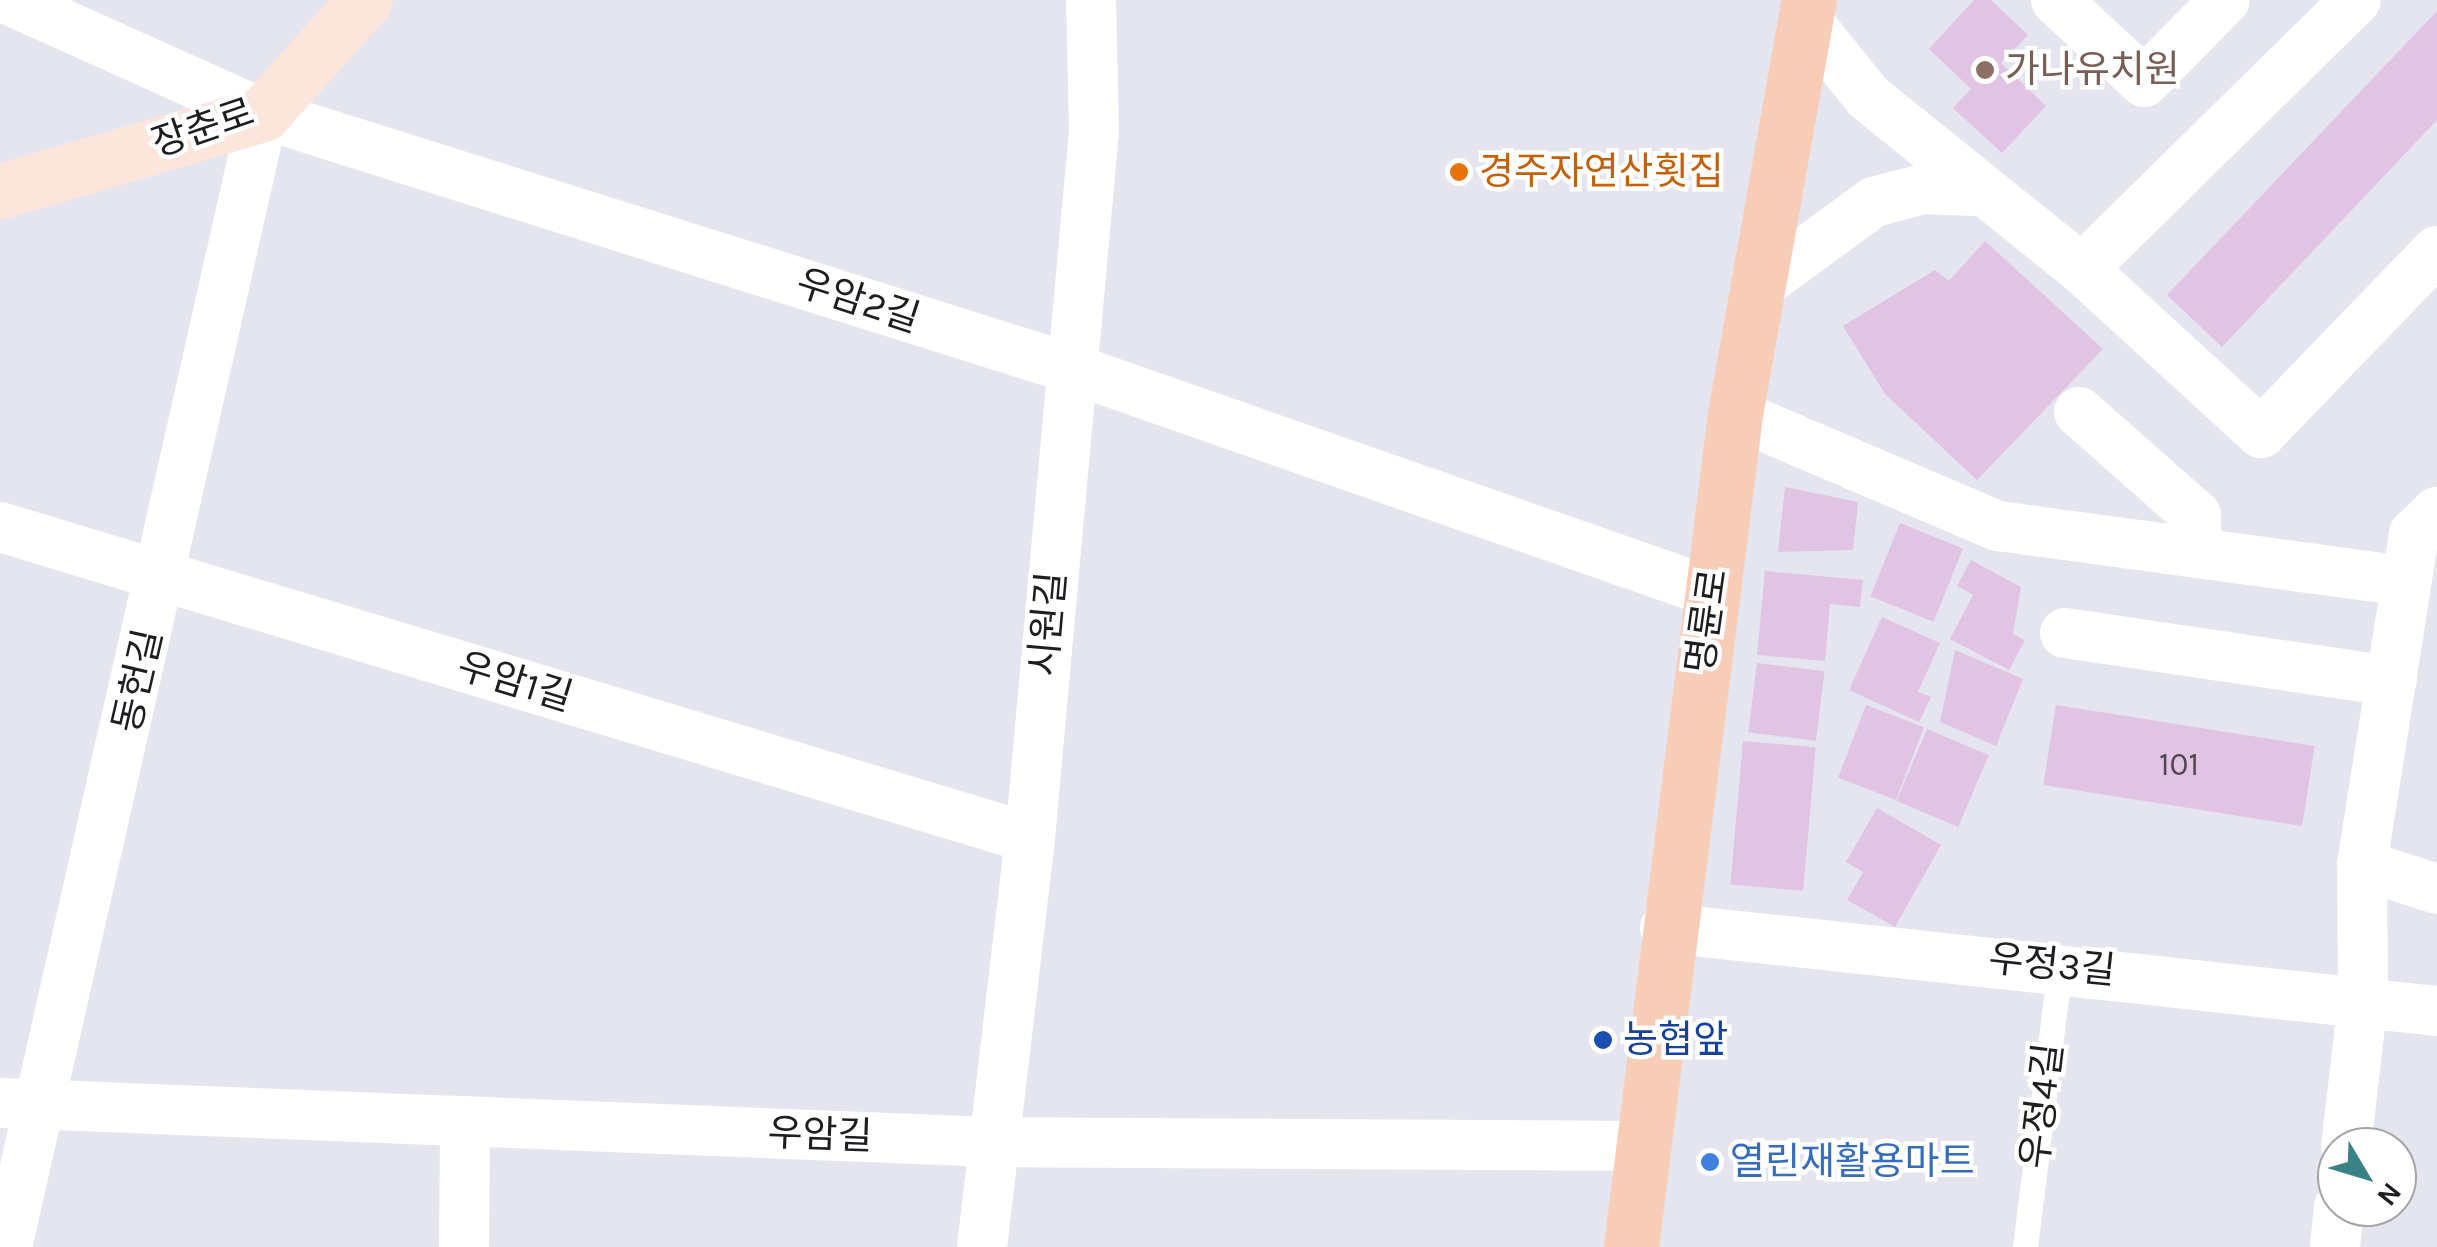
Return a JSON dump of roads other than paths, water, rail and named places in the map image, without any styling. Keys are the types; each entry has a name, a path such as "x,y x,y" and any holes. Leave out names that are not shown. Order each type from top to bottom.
{"main road":[{"name":"장춘로","path":"0,191 263,114 365,0"},
{"name":"명륜로","path":"1631,1247 1665,928 1735,414 1808,11"}],"street":[{"name":"우암2길","path":"9,0 263,114 1070,368 1711,592"},
{"name":"시원길","path":"982,1247 1030,838 1094,131 1091,0"},
{"path":"2056,0 2144,82 2225,0"},
{"path":"2082,270 2356,0"},
{"path":"1808,11 1868,97 1976,192 2082,270 2261,433 2437,250"},
{"name":"동헌길","path":"7,1247 20,1104 163,575 263,114"},
{"path":"1760,285 1874,202 1923,189 1976,192"},
{"path":"2079,412 2196,515 2196,549"},
{"path":"1735,414 1998,526 2196,549 2406,581"},
{"path":"2348,1127 2363,1000 2362,865 2414,534 2437,512"},
{"name":"우암1길","path":"0,527 1030,838"},
{"path":"2065,633 2391,680"},
{"path":"2362,865 2437,890"},
{"name":"우정3길","path":"1665,928 2060,965 2437,1011"},
{"name":"우암길","path":"20,1104 993,1142 1641,1146"},
{"path":"464,1121 464,1247"}],"lane":[{"name":"우정4길","path":"2025,1247 2060,965"}],"place":[{"name":"가나유치원","path":"1985,70"},
{"name":"경주자연산횟집","path":"1459,172"},
{"name":"농협앞","path":"1603,1040"},
{"name":"열린재활용마트","path":"1710,1162"}]}
